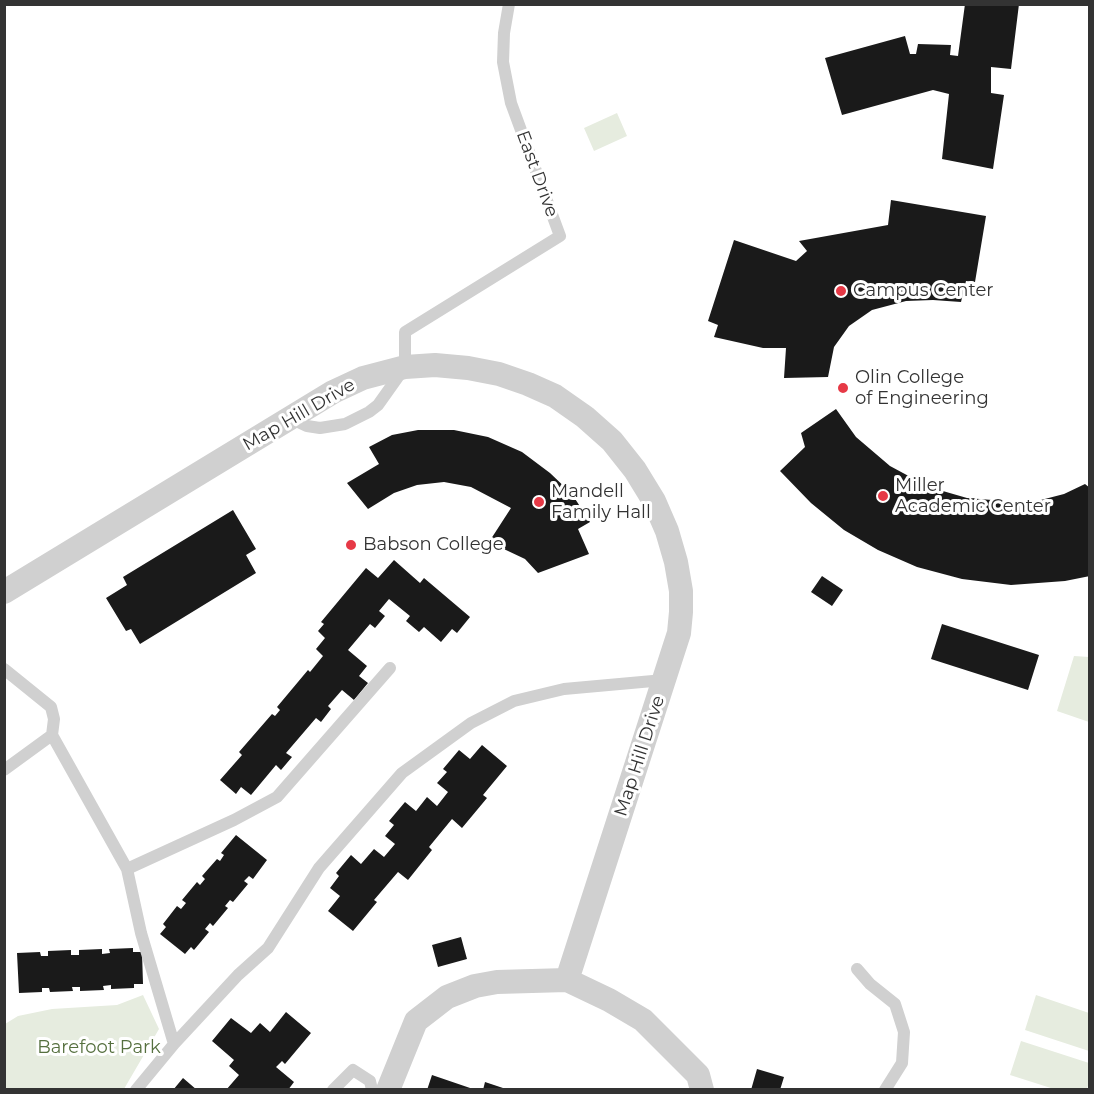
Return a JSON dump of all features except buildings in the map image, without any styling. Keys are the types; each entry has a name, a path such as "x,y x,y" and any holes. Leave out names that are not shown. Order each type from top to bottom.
{"street":[{"name":"Map Hill Drive","path":"4,592 290,418 346,385 363,378 405,367 435,365 468,368 499,374 555,396 585,417 612,441 635,470 654,501 667,531 681,591 679,633 567,980"},
{"path":"387,1089 416,1022 447,997 475,986 497,982 567,980 609,1000 642,1020 698,1075 702,1089"}],"lane":[{"name":"East Drive","path":"405,367 405,332 560,236 511,103 504,63 504,33 509,4"},
{"path":"290,418 307,426 320,428 345,424 357,419 378,405 405,367"},
{"path":"127,869 234,820 277,797 390,668"},
{"path":"4,669 51,707 54,719 52,735 127,869 141,933 174,1044"},
{"path":"136,1089 238,975 268,948 319,868 402,773 471,723 514,701 564,689 664,680"},
{"path":"4,770 52,735"},
{"path":"857,969 870,984 895,1004 904,1032 902,1063 885,1089"},
{"path":"333,1089 353,1070 370,1082 372,1089"}],"green space":[{"path":"617,113 627,136 594,151 584,128"},
{"path":"1074,656 1089,657 1089,722 1057,711"},
{"name":"Barefoot Park","path":"143,995 159,1029 124,1089 5,1089 5,1024 18,1016 52,1009 117,1005"},
{"path":"1036,995 1089,1013 1089,1051 1025,1030"},
{"path":"1021,1041 1089,1063 1087,1089 1054,1089 1010,1075"}],"place":[{"name":"Campus Center","path":"841,291"},
{"name":"Olin College of Engineering","path":"843,388"},
{"name":"Miller Academic Center","path":"883,496"},
{"name":"Mandell Family Hall","path":"539,502"},
{"name":"Babson College","path":"351,545"}]}
